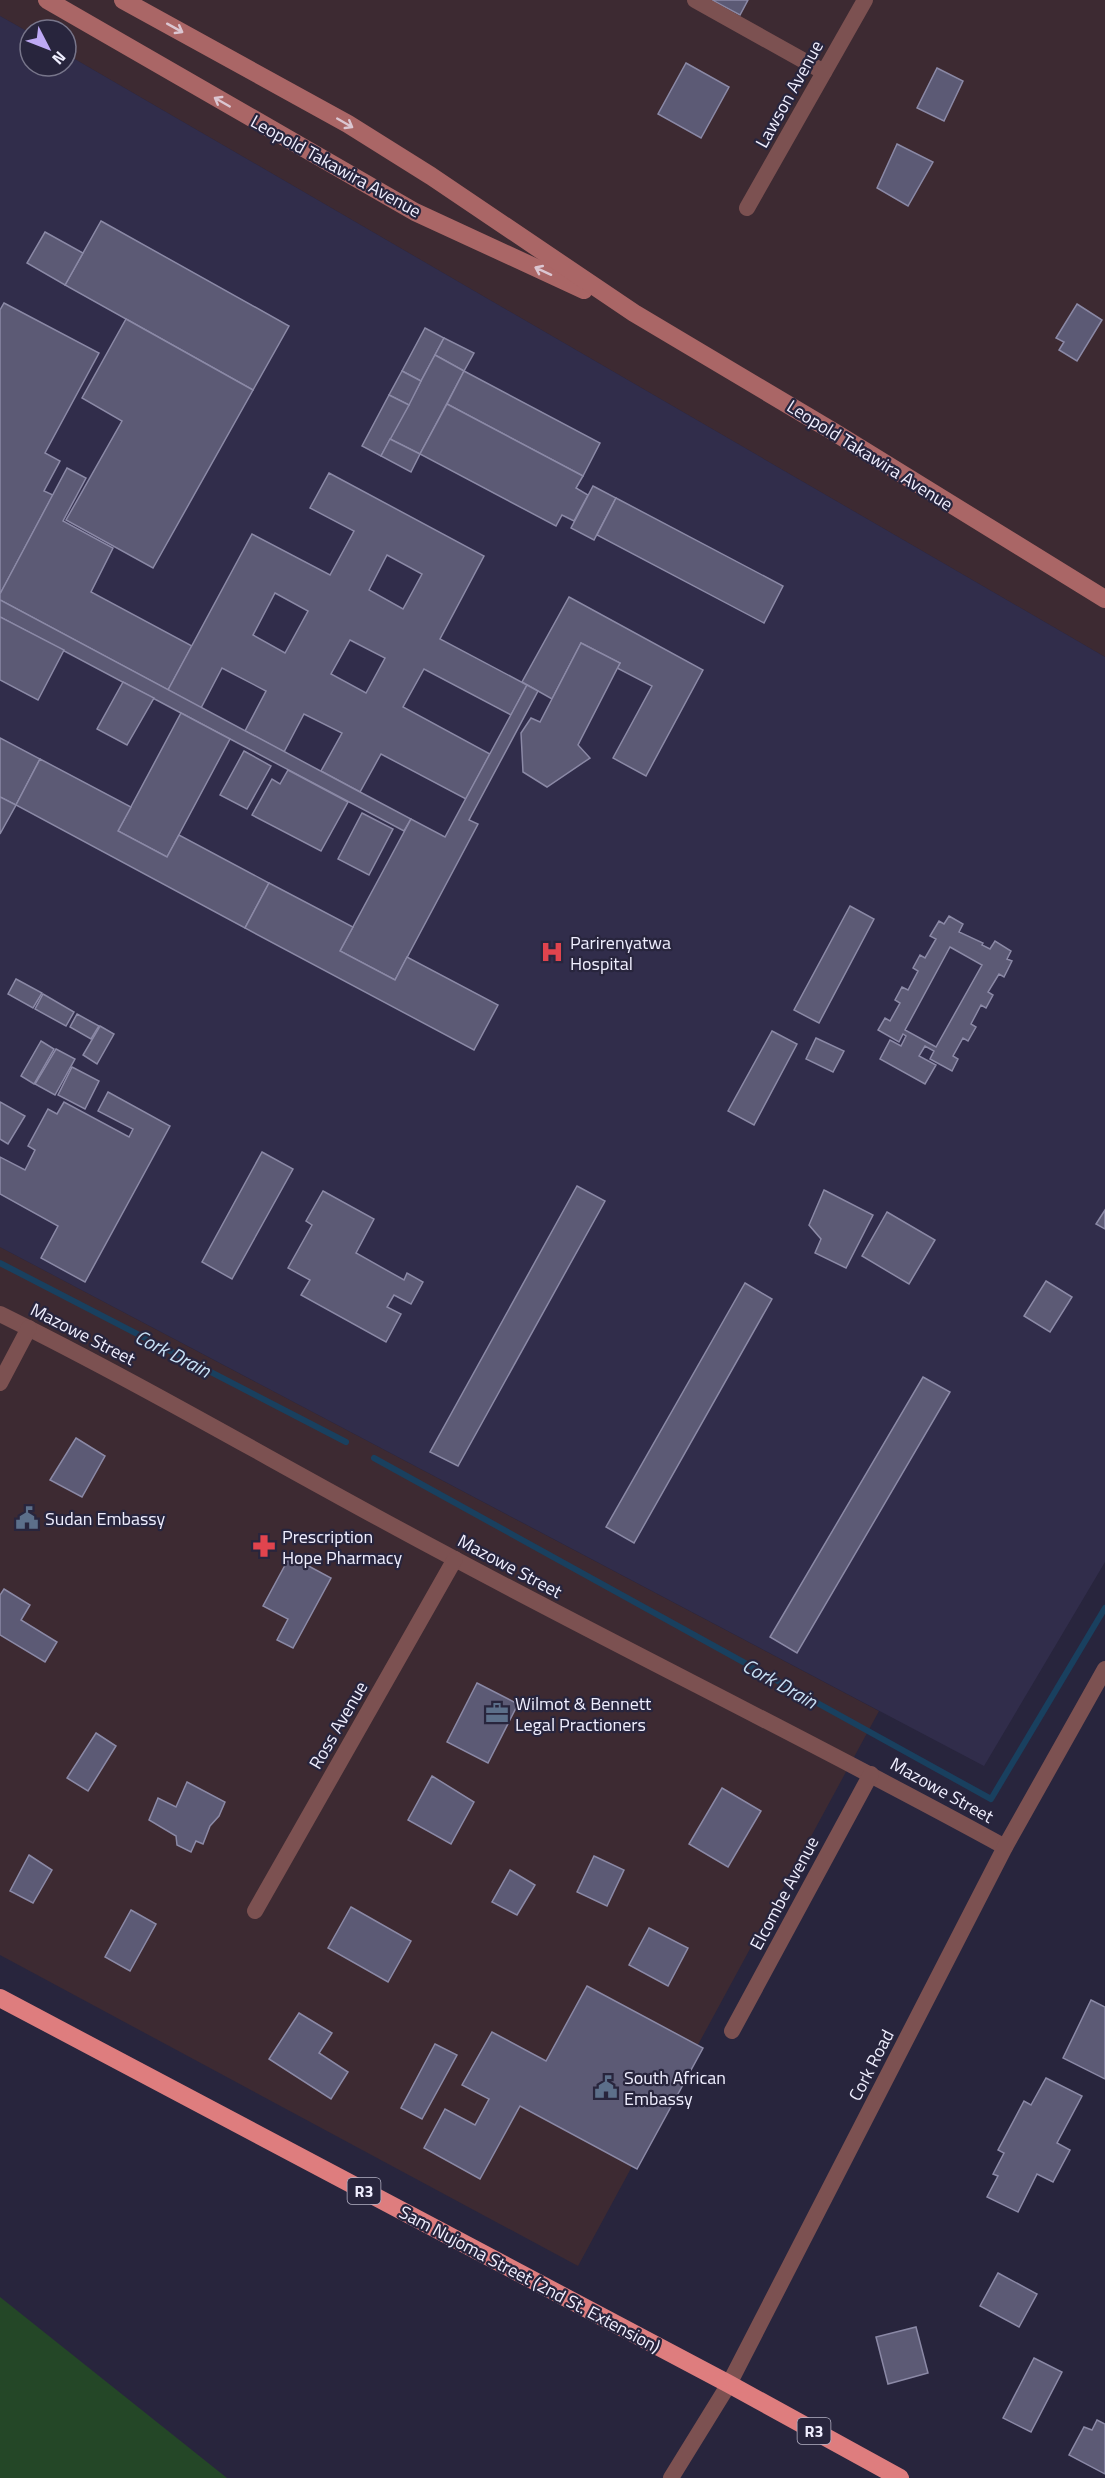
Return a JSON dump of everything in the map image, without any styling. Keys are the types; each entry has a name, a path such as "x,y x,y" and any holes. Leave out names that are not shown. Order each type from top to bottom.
{"highway":[{"name":"Sam Nujoma Street (2nd St. Extension)","path":"0,1998 729,2384 900,2478"}],"main road":[{"name":"Leopold Takawira Avenue","path":"47,0 415,212 634,313"},
{"name":"Leopold Takawira Avenue","path":"123,0 348,124 431,176 634,313 842,436 1105,599"}],"street":[{"path":"695,0 824,72"},
{"name":"Lawson Avenue","path":"747,208 865,0"},
{"name":"Mazowe Street","path":"0,1314 148,1389 455,1559 871,1774 1005,1847"},
{"path":"0,1383 29,1328"},
{"name":"Ross Avenue","path":"255,1911 455,1559"},
{"name":"Cork Road","path":"671,2478 729,2384 1005,1847 1105,1669"},
{"name":"Elcombe Avenue","path":"732,2031 871,1774"}],"shaded area":[{"path":"0,0 1105,0 1105,657 78,61 78,18 18,18 18,26 0,16"},
{"name":"Parirenyatwa Hospital","path":"0,16 18,26 18,78 78,78 78,61 1105,657 1105,1562 984,1766 0,1247"},
{"path":"0,1247 879,1711 578,2266 0,1955"}],"green space":[{"path":"0,2297 227,2478 0,2478"}],"building":[{"path":"712,0 748,0 740,15"},
{"path":"686,63 729,87 701,138 658,114"},
{"path":"937,68 963,81 944,121 917,108"},
{"path":"897,144 933,162 908,206 877,188"},
{"path":"101,221 289,326 253,390 65,285"},
{"path":"45,232 83,253 65,285 27,263"},
{"path":"4,303 99,353 45,453 60,461 44,491 53,495 0,594 0,310"},
{"path":"1077,304 1102,320 1077,361 1059,350 1064,342 1056,338"},
{"path":"126,319 253,390 153,568 66,520 122,421 82,398"},
{"path":"425,328 444,338 421,381 402,371"},
{"path":"444,338 474,353 464,371 435,355"},
{"path":"435,355 464,371 420,454 390,439"},
{"path":"402,371 421,381 409,405 389,395"},
{"path":"464,371 600,443 583,476 447,404"},
{"path":"389,395 409,405 381,456 362,446"},
{"path":"447,404 583,476 576,488 588,495 574,521 562,515 556,526 420,454"},
{"path":"390,439 420,454 411,472 381,456"},
{"path":"67,468 86,478 63,521 113,548 91,592 192,646 168,690 0,600 0,594"},
{"path":"329,473 484,556 440,639 527,685 511,715 424,669 403,707 490,754 466,799 381,754 360,792 321,771 342,733 304,714 284,752 245,731 266,691 222,668 201,708 168,690 252,534 330,575 354,531 310,508","holes":["387,555 422,574 403,609 369,590","275,593 308,611 285,653 253,635","350,640 385,658 366,693 331,674"]},
{"path":"593,486 616,498 594,540 571,528"},
{"path":"616,498 783,586 764,623 597,535"},
{"path":"569,597 703,670 646,776 613,758 652,686 617,668 620,663 581,643 552,699 522,682"},
{"path":"0,600 411,819 404,831 0,617"},
{"path":"0,617 64,650 38,700 0,680"},
{"path":"581,643 620,663 578,745 590,758 547,787 523,772 521,733 531,718 540,722"},
{"path":"123,682 154,698 127,745 97,729"},
{"path":"527,685 538,691 469,820 478,824 395,980 340,951 411,819 445,837"},
{"path":"181,713 230,739 167,857 118,831"},
{"path":"0,738 40,759 16,805 0,797"},
{"path":"244,751 271,766 247,809 220,795"},
{"path":"40,759 131,807 118,831 167,857 179,835 269,883 245,928 16,805"},
{"path":"288,770 348,802 321,851 252,815 272,779 280,784"},
{"path":"0,797 16,805 0,834"},
{"path":"362,813 393,829 369,875 338,859"},
{"path":"269,883 353,927 340,951 395,980 407,957 498,1005 474,1050 245,928"},
{"path":"850,906 874,919 819,1023 794,1010"},
{"path":"949,916 963,924 959,932 983,943 982,945 990,949 995,941 1011,951 1007,959 1012,961 1004,977 999,974 988,992 993,995 986,1008 981,1005 971,1024 976,1027 968,1041 963,1038 953,1056 958,1059 952,1071 930,1059 934,1051 925,1046 919,1056 936,1065 925,1084 880,1059 890,1040 901,1046 906,1036 903,1034 899,1042 878,1030 885,1018 890,1021 900,1003 895,1000 902,987 908,990 918,971 913,968 920,955 925,958 936,939 930,936 939,921 944,924","holes":["950,947 982,965 936,1047 905,1030"]},
{"path":"16,979 42,993 33,1008 8,994"},
{"path":"43,994 74,1012 66,1026 35,1009"},
{"path":"77,1014 99,1026 91,1039 70,1027"},
{"path":"100,1026 114,1034 97,1064 83,1055"},
{"path":"772,1031 797,1044 754,1125 728,1111"},
{"path":"816,1038 844,1051 833,1072 806,1059"},
{"path":"41,1041 54,1049 34,1084 21,1076"},
{"path":"56,1049 75,1059 55,1095 35,1084"},
{"path":"72,1067 99,1081 85,1109 58,1095"},
{"path":"108,1092 170,1126 85,1282 41,1258 58,1226 0,1194 0,1157 25,1170 35,1150 28,1146 48,1109 57,1114 64,1102 129,1137 133,1129 98,1111"},
{"path":"0,1102 25,1116 8,1144 0,1139"},
{"path":"262,1152 293,1169 232,1279 202,1262"},
{"path":"577,1186 605,1201 458,1466 430,1452"},
{"path":"824,1190 873,1215 846,1268 815,1253 821,1239 809,1225"},
{"path":"323,1191 374,1219 356,1253 404,1280 407,1273 423,1282 411,1304 394,1295 387,1307 401,1314 386,1342 301,1295 310,1280 288,1268 312,1225 306,1221"},
{"path":"1105,1210 1105,1229 1096,1224"},
{"path":"887,1212 935,1240 909,1284 862,1256"},
{"path":"1046,1281 1072,1297 1050,1332 1024,1316"},
{"path":"745,1283 772,1299 634,1543 606,1527"},
{"path":"923,1377 950,1392 797,1653 770,1637"},
{"path":"76,1438 105,1456 82,1497 50,1480"},
{"path":"290,1556 331,1578 293,1648 277,1640 288,1619 263,1606"},
{"path":"4,1589 30,1605 21,1620 57,1642 45,1662 0,1635 0,1595"},
{"path":"477,1683 518,1704 488,1763 447,1742"},
{"path":"96,1733 116,1746 88,1791 67,1778"},
{"path":"432,1776 474,1802 451,1844 408,1820"},
{"path":"187,1782 225,1802 219,1816 210,1826 203,1844 196,1841 191,1852 177,1845 176,1836 149,1820 158,1798 176,1807"},
{"path":"722,1788 761,1811 728,1867 689,1844"},
{"path":"29,1855 52,1870 33,1903 10,1891"},
{"path":"594,1856 624,1870 607,1906 577,1892"},
{"path":"510,1870 535,1885 517,1915 492,1902"},
{"path":"351,1907 411,1941 388,1982 328,1948"},
{"path":"131,1910 156,1924 130,1971 105,1957"},
{"path":"649,1928 688,1948 668,1986 629,1965"},
{"path":"587,1986 703,2048 637,2169 520,2106 480,2179 424,2148 445,2109 475,2125 489,2099 462,2085 492,2032 546,2061"},
{"path":"1091,2000 1105,2007 1105,2079 1063,2058"},
{"path":"299,2013 332,2033 319,2053 348,2072 331,2099 269,2059"},
{"path":"435,2044 457,2055 422,2119 401,2108"},
{"path":"1046,2078 1082,2096 1057,2143 1070,2150 1053,2182 1037,2174 1018,2212 987,2197 998,2176 993,2174 1004,2153 998,2150 1024,2101 1031,2105"},
{"path":"998,2273 1037,2294 1019,2327 980,2306"},
{"path":"916,2327 928,2373 888,2384 876,2337"},
{"path":"1034,2358 1062,2372 1031,2432 1003,2418"},
{"path":"1097,2420 1105,2424 1105,2474 1069,2455 1084,2427 1092,2430"}],"waterway":[{"name":"Cork Drain","path":"0,1263 346,1442"},
{"name":"Cork Drain","path":"374,1458 991,1799 1105,1608"}],"place":[{"name":"Parirenyatwa Hospital","path":"552,952"},
{"name":"Sudan Embassy","path":"27,1518"},
{"name":"Prescription Hope Pharmacy","path":"264,1546"},
{"name":"Wilmot & Bennett Legal Practioners","path":"497,1713"},
{"name":"South African Embassy","path":"606,2087"}]}
